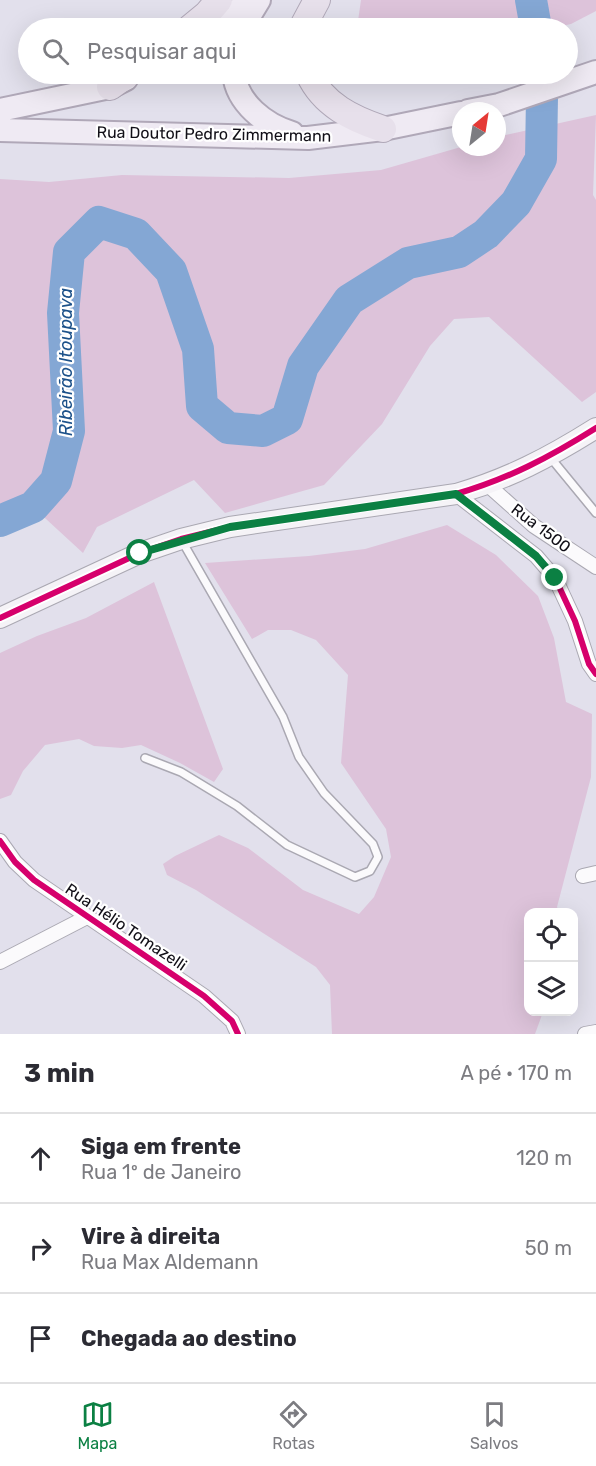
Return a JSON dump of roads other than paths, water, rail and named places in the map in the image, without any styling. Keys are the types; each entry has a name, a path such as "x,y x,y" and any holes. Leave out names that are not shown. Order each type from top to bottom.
{"highway":[{"path":"202,18 219,0"},
{"path":"307,18 317,0"},
{"path":"315,84 323,96 340,111 359,121 383,129"}],"main road":[{"path":"227,18 251,0"},
{"path":"248,18 259,0"},
{"path":"578,78 596,72"},
{"path":"0,110 13,109 104,84"},
{"path":"237,84 252,110 267,122 308,138"},
{"path":"506,103 561,84"},
{"name":"Rua Doutor Pedro Zimmermann","path":"0,130 308,138 383,129 452,114"}],"street":[{"path":"0,618 140,553 181,540 230,527 456,494 488,485 550,457 596,428"},
{"name":"Rua 1500","path":"488,485 534,526 596,567"},
{"path":"456,494 536,556 555,578 575,621 589,664 596,674"},
{"name":"Rua Hélio Tomazelli","path":"0,841 15,862 34,880 204,996 232,1021 238,1034"},
{"path":"0,962 87,917"},
{"path":"585,1034 596,1032"}],"lane":[{"path":"550,457 596,513"},
{"path":"145,758 181,772 237,806 287,845 355,877 369,871 378,857 373,844 324,793 299,757 283,717 181,540"}],"waterway":[{"name":"Ribeirão Itoupava","path":"531,0 534,18"},
{"name":"Ribeirão Itoupava","path":"0,521 33,507 56,481 69,431 63,313 69,252 99,222 136,234 171,271 198,349 202,406 228,428 263,431 287,419 303,366 349,300 408,263 459,252 486,234 516,203 541,159 541,84"}]}
